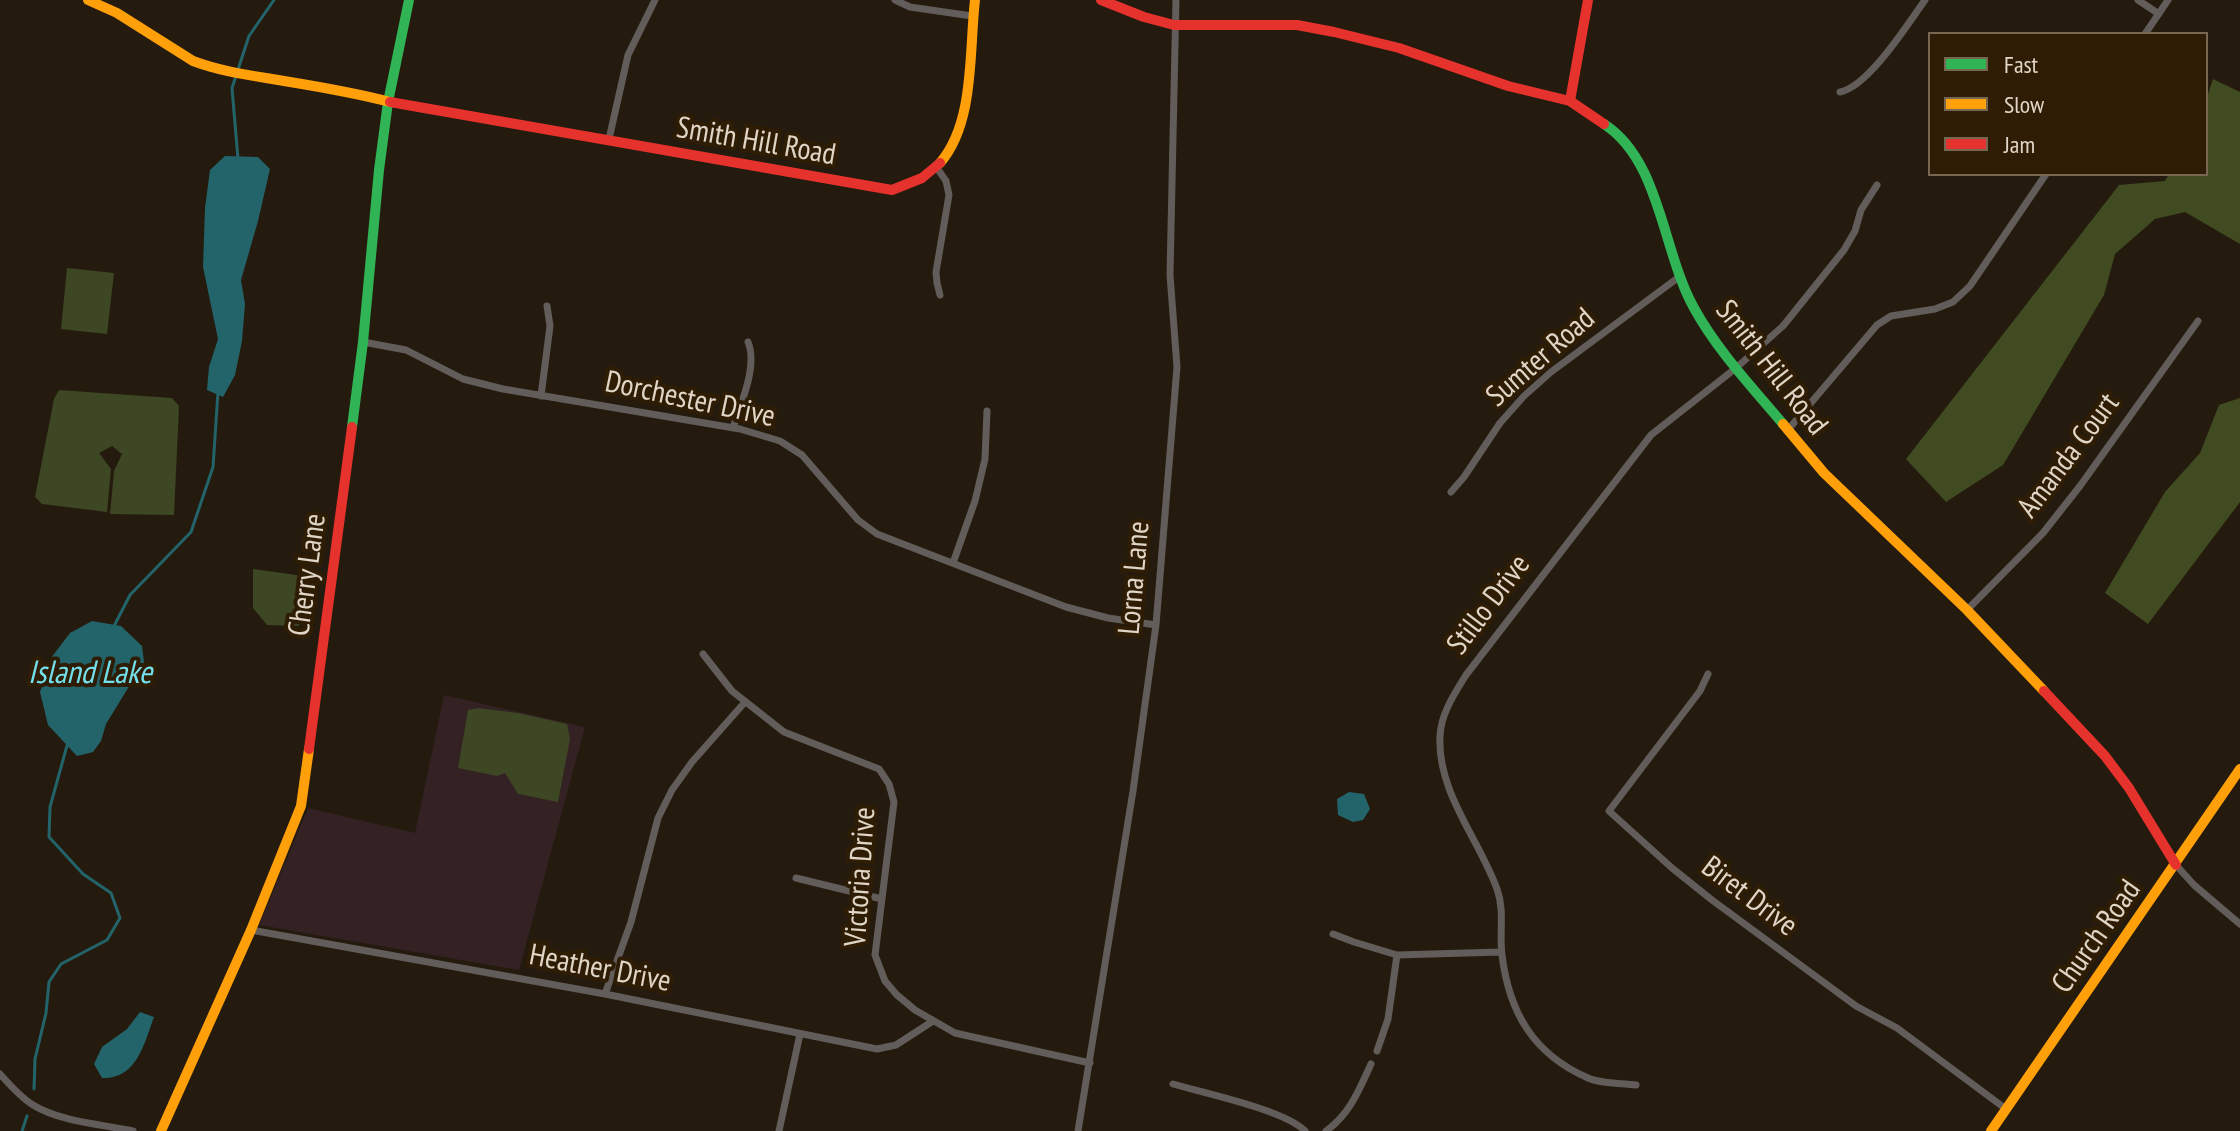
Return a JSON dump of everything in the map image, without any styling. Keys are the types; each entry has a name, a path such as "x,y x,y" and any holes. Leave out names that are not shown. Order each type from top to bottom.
{"street":[{"name":"Smith Hill Road","path":"88,0 117,13 193,61 229,72 892,190 909,186 937,168 959,134 965,109 975,0"},
{"name":"Cherry Lane","path":"161,1131 251,930 301,806 363,342 388,102 409,0"},
{"path":"609,139 628,55 655,0"},
{"path":"895,0 910,7 972,16"},
{"name":"Smith Hill Road","path":"1101,0 1174,25 1297,25 1399,48 1508,86 1570,101 1611,128 1642,167 1679,277 1692,305 1710,335 1736,368 1824,473 1967,610 2105,756 2129,788 2176,865 2194,885 2240,924"},
{"name":"Lorna Lane","path":"1078,1131 1131,806 1156,625 1177,367 1170,275 1176,0"},
{"path":"1570,101 1588,0"},
{"path":"1840,92 1864,80 1925,0"},
{"path":"2138,0 2159,14"},
{"path":"2146,32 2168,0"},
{"path":"937,168 946,181 949,195 936,272 940,295"},
{"path":"1787,431 1877,325 1891,316 1935,309 1953,302 1977,276 2045,176"},
{"name":"Stillo Drive","path":"1636,1085 1590,1079 1553,1058 1526,1030 1513,1007 1501,952 1502,914 1498,892 1445,776 1440,735 1448,706 1466,675 1651,435 1736,368 1783,326 1844,250 1855,231 1861,210 1877,185"},
{"name":"Sumter Road","path":"1451,492 1500,423 1524,396 1551,372 1679,277"},
{"path":"541,396 550,326 547,306"},
{"name":"Amanda Court","path":"1967,610 2043,533 2198,321"},
{"name":"Dorchester Drive","path":"363,342 406,350 463,379 503,389 733,428 780,441 802,455 858,520 877,534 1066,607 1108,618 1156,625"},
{"path":"733,428 752,364 748,342"},
{"path":"953,563 982,473 987,411"},
{"name":"Victoria Drive","path":"703,654 732,691 784,732 879,769 889,784 894,802 875,955 885,981 897,995 955,1033 1090,1063"},
{"name":"Biret Drive","path":"1708,674 1700,691 1609,811 1672,868 1724,909 1856,1006 1897,1028 2006,1109"},
{"path":"605,994 631,922 658,818 672,790 692,762 745,702"},
{"name":"Church Road","path":"1991,1131 2240,769"},
{"path":"796,878 882,899"},
{"name":"Heather Drive","path":"251,930 605,994 877,1049 896,1045 933,1021"},
{"path":"1333,934 1397,955 1501,952"},
{"path":"1377,1051 1388,1019 1397,955"},
{"path":"779,1131 800,1034"},
{"path":"1326,1131 1352,1104 1371,1064"},
{"path":"0,1074 17,1092 44,1110 133,1131"},
{"path":"1173,1084 1277,1114 1305,1131"}],"shaded area":[{"path":"444,695 585,727 519,970 259,925 308,808 415,833"}],"green space":[{"path":"2213,79 2240,92 2240,244 2185,212 2155,219 2115,254 2104,295 2003,465 1946,502 1906,459 2119,185 2165,181 2168,176 2208,176 2208,94"},
{"path":"67,268 114,273 107,334 61,329"},
{"path":"59,390 172,398 179,406 174,515 110,514 114,471 122,454 112,446 99,453 111,469 107,512 42,504 35,497 54,399"},
{"path":"2240,398 2240,502 2148,624 2105,593 2165,492 2200,453 2219,405"},
{"path":"253,569 303,576 306,582 299,626 267,625 253,608"},
{"path":"478,708 567,724 570,739 558,802 518,794 505,773 497,776 458,768 468,710"}],"water":[{"path":"225,156 258,157 270,169 241,280 245,304 235,375 223,397 207,390 209,367 218,339 203,267 210,170"},
{"name":"Island Lake","path":"92,621 121,626 142,646 144,662 106,724 101,741 93,752 77,756 48,725 40,692 51,658 70,633"},
{"path":"1349,792 1364,794 1370,809 1363,820 1353,822 1338,815 1337,799"},
{"path":"140,1012 154,1017 137,1058 123,1073 102,1078 94,1064 102,1047 127,1029"}],"waterway":[{"path":"238,159 232,88 249,36 274,0"},
{"path":"113,628 130,595 191,532 213,467 218,392"},
{"path":"34,1089 35,1059 46,1013 49,982 61,964 107,940 120,918 111,893 83,874 49,837 50,807 68,742"},
{"path":"22,1131 27,1116"}],"traffic: fast":[{"path":"352,427 388,102 409,0"},
{"path":"1604,124 1623,140 1638,160 1694,308 1735,368 1783,424"}],"traffic: slow":[{"path":"88,0 117,13 193,61 238,73 390,102"},
{"path":"940,163 951,147 965,107 975,0"},
{"path":"1783,424 1824,473 1967,610 2044,691"},
{"path":"161,1131 251,930 301,806 309,749"},
{"path":"1991,1131 2240,769"}],"traffic: jam":[{"path":"1101,0 1174,25 1297,25 1399,48 1508,86 1570,101 1604,124"},
{"path":"1570,101 1588,0"},
{"path":"390,102 892,190 922,178 940,163"},
{"path":"309,749 352,427"},
{"path":"2044,691 2105,756 2129,788 2176,865"}]}
